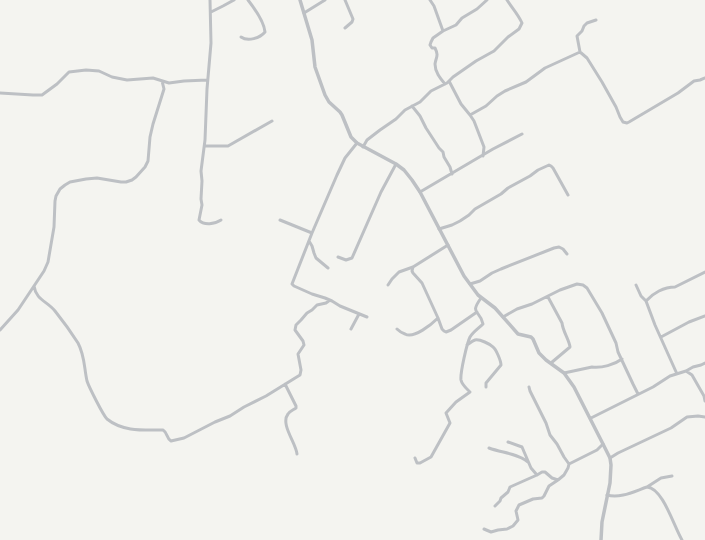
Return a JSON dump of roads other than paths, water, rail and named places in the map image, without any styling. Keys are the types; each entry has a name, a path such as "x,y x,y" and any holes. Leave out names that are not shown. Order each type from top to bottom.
{"street":[{"path":"210,0 210,43 207,80 205,146 201,171 202,204 199,220 201,223 206,224 218,223 221,220"},
{"path":"211,12 234,0"},
{"path":"241,37 247,40 260,36 265,32 258,14 248,0"},
{"path":"300,0 312,40 316,66 325,96 342,115 356,143 396,164 404,170 420,192 464,276 478,295 504,317 518,334 528,335 533,339 539,353 564,373 579,396 610,458 610,483 602,522 601,540"},
{"path":"304,12 325,0"},
{"path":"345,28 352,22 353,19 346,0"},
{"path":"430,0 434,6 443,31"},
{"path":"446,84 438,75 435,66 437,55 434,48 430,45 431,40 443,31 456,25 462,18 487,0"},
{"path":"363,147 367,140 396,119 405,110 420,102 431,91 446,84 476,61 496,50 519,28 522,23 506,0"},
{"path":"596,20 587,23 577,36 580,52 587,58 625,123 629,122 694,81 705,78"},
{"path":"470,115 486,106 505,91 526,82 545,68 580,52"},
{"path":"0,93 33,96 42,95 57,84 69,72 86,70 99,71 112,78 127,80 153,78 169,83 207,80"},
{"path":"162,81 164,89"},
{"path":"449,81 461,104 474,121 484,147 483,156"},
{"path":"0,330 18,310 40,278 48,262 54,227 55,201 57,192 65,185 86,179 102,179 121,182 136,178 145,168 148,161 150,137 156,111 164,89 169,83"},
{"path":"412,106 443,152 452,174"},
{"path":"205,146 228,146 272,121"},
{"path":"420,192 522,134"},
{"path":"356,143 345,158 309,240 292,284 306,292 330,300 340,306 367,317"},
{"path":"338,257 346,260 352,258 381,192 396,164"},
{"path":"440,229 460,221 475,209 501,194 508,188 538,170 549,166 553,168 568,196"},
{"path":"280,220 312,233"},
{"path":"309,240 316,258 328,268"},
{"path":"388,285 398,272 413,267 448,245"},
{"path":"470,284 554,248 559,247 567,254"},
{"path":"413,267 413,273 422,284 442,329 446,332 476,312"},
{"path":"646,301 659,291 675,287 705,272"},
{"path":"504,317 517,309 548,297 560,290 577,284 582,284 593,297 602,313 616,343 618,352 638,394"},
{"path":"636,285 641,296 646,301 676,374"},
{"path":"34,286 37,296 55,311 78,344 86,368 88,384 106,418 124,428 136,430 163,430 170,440 180,439 198,432 266,396 300,375 301,372 298,354 303,347 303,343 295,330 295,326 306,313 317,305 326,303 330,300"},
{"path":"548,297 562,324 570,347 551,363"},
{"path":"415,458 417,463 420,463 431,457 450,423 446,413 456,402 470,392 461,381 467,345 472,335 483,324 481,318 476,312 476,306 481,298"},
{"path":"351,329 359,314"},
{"path":"661,337 689,322 705,316"},
{"path":"397,329 405,335 409,335 428,327 438,318"},
{"path":"467,345 474,340 477,340 494,347 502,363 486,382 486,387"},
{"path":"564,373 614,364 622,359"},
{"path":"591,418 653,387 670,376 686,371 693,366 701,365 705,362"},
{"path":"686,371 692,375 705,401"},
{"path":"285,384 296,406 295,409 287,414 286,421 297,454"},
{"path":"529,387 548,426 550,434 569,464"},
{"path":"610,458 672,428 688,417 705,417"},
{"path":"508,442 522,448 531,469 537,475"},
{"path":"484,529 493,532 513,526 518,520 516,511 519,505 533,499 542,498 546,494 549,486 562,478 569,464 597,450 604,444"},
{"path":"489,448 516,455 528,462"},
{"path":"495,506 508,492 510,487 544,472 552,478 558,480"},
{"path":"607,495 612,497 619,496 647,487 661,478 672,476"},
{"path":"647,487 654,490 664,501 682,540"}]}
